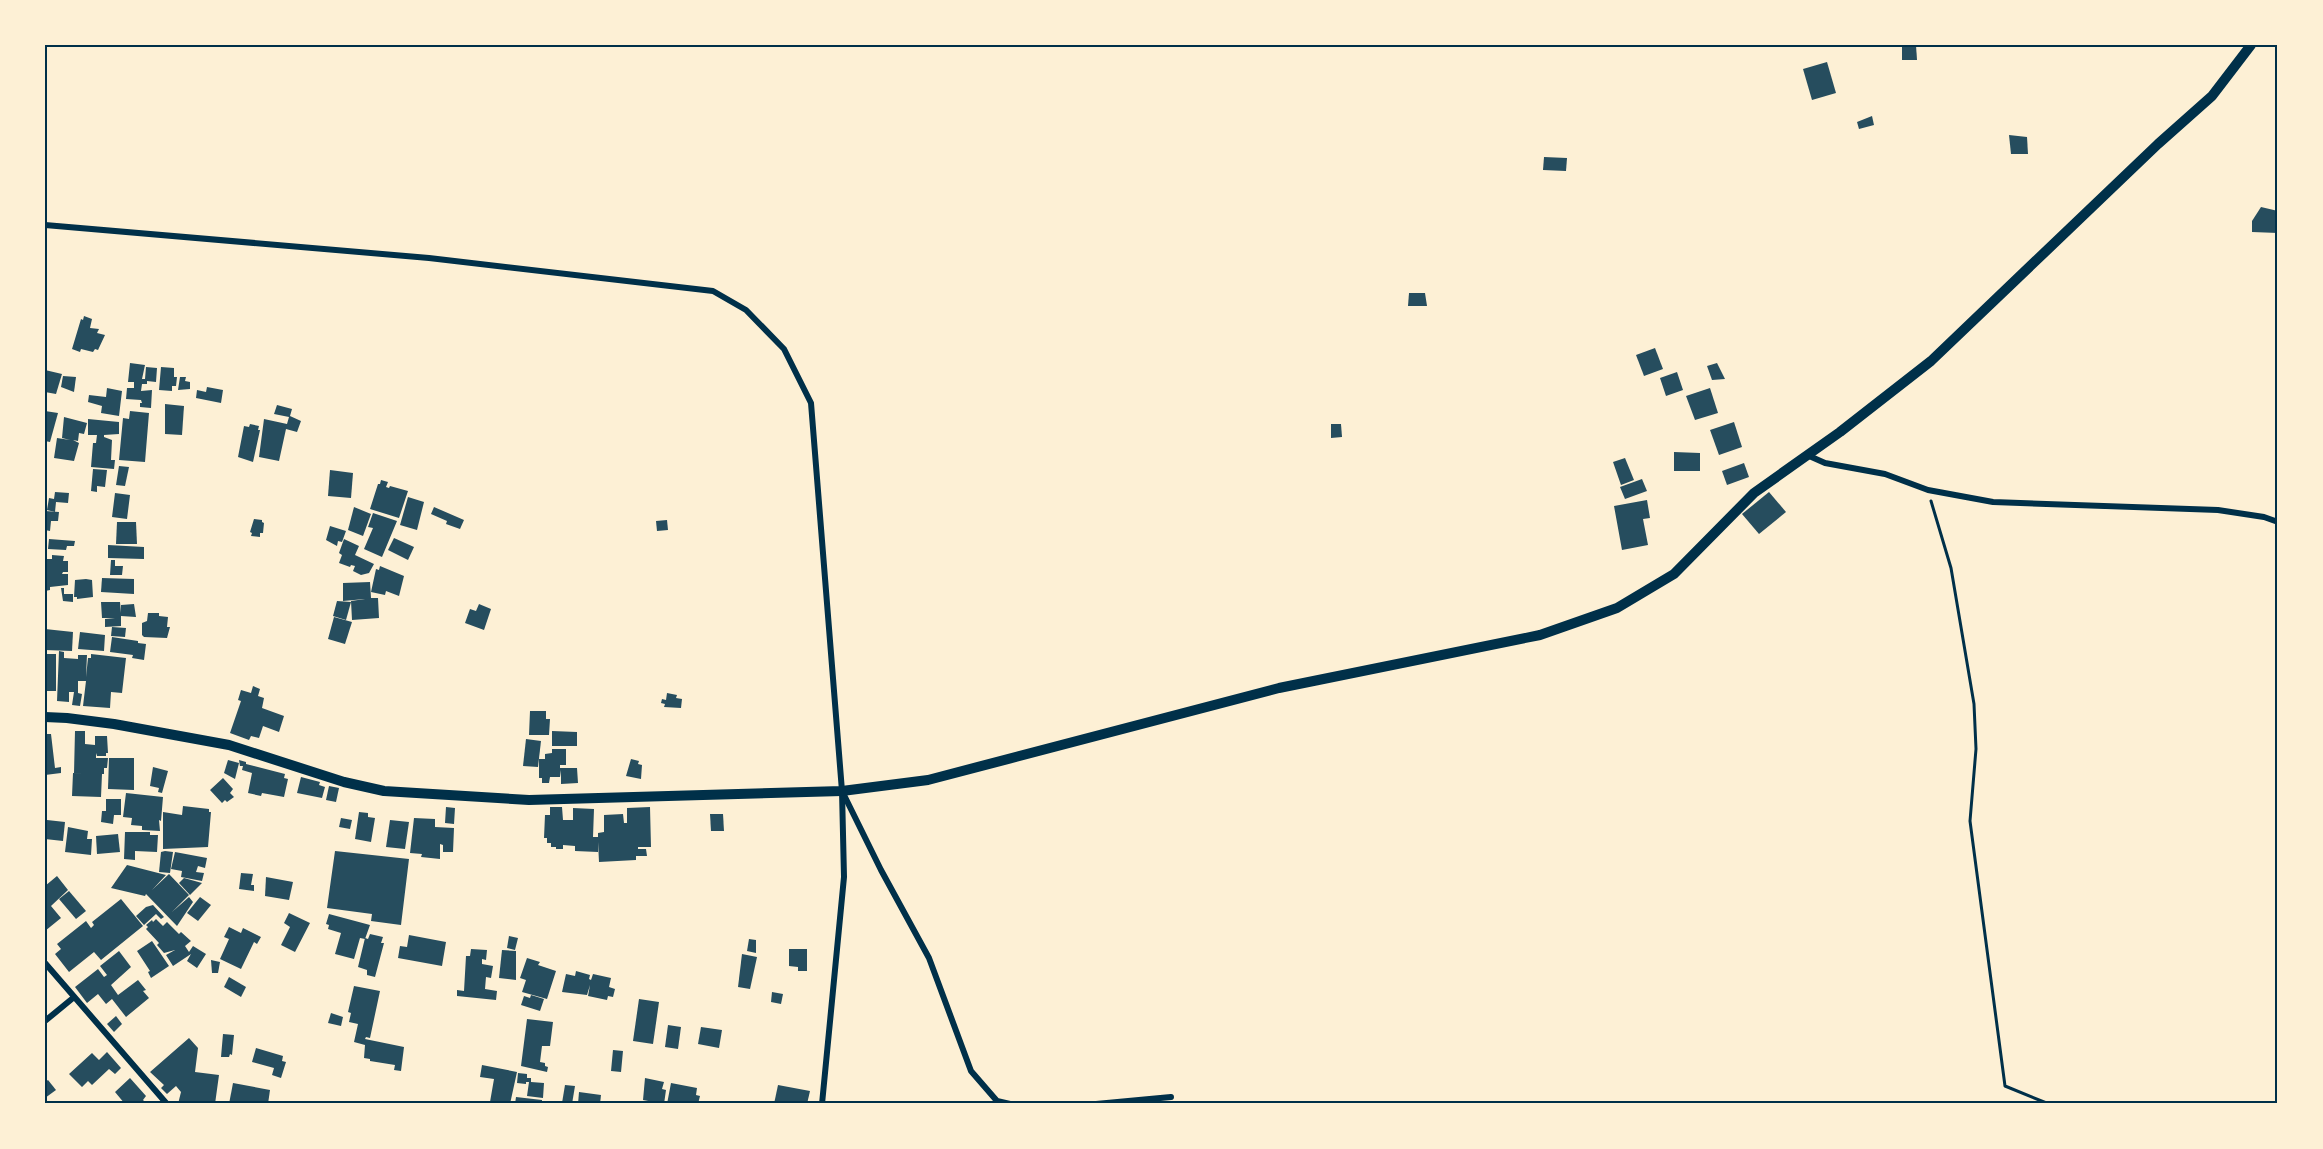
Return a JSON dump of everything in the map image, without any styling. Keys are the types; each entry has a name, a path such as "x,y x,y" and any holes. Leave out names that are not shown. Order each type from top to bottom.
{"street":[{"path":"45,717 114,724 229,745 344,782 384,791 529,800 842,792 928,780 1279,688 1540,635 1617,608 1674,574 1754,493 1840,432 1930,361 2158,144 2212,96 2251,45"},
{"path":"45,225 429,258 713,291 746,310 784,349 811,403 842,792 844,877 822,1104"},
{"path":"1807,455 1825,464 1885,474 1928,490 1993,502 2218,510 2264,517 2278,522"},
{"path":"842,792 929,958 970,1071 997,1101 1010,1104"},
{"path":"45,963 167,1104"},
{"path":"45,1021 73,998"},
{"path":"1096,1104 1171,1097"}],"path":[{"path":"1928,490 1951,568 1974,704 1976,749 1970,821 2005,1086 2049,1104"}],"building":[{"path":"1902,45 1916,45 1917,60 1902,60"},
{"path":"1827,62 1836,93 1812,100 1803,69"},
{"path":"1872,116 1874,125 1859,129 1857,122"},
{"path":"2009,135 2027,137 2028,154 2011,154"},
{"path":"1544,157 1567,158 1566,171 1543,170"},
{"path":"2261,207 2278,211 2278,233 2252,232 2252,221"},
{"path":"1409,293 1425,293 1427,306 1408,306"},
{"path":"84,316 92,319 90,328 99,329 97,333 105,335 98,350 95,349 93,352 81,349 80,352 72,349"},
{"path":"1655,348 1663,369 1644,376 1636,355"},
{"path":"130,363 145,365 142,379 145,379 146,367 157,368 156,382 147,381 147,384 142,384 141,391 152,390 151,408 140,407 141,400 126,399 127,388 134,388 134,382 128,382"},
{"path":"1717,363 1725,379 1712,380 1707,366"},
{"path":"161,367 174,368 174,377 177,377 176,386 172,386 172,391 159,390"},
{"path":"45,370 62,374 56,394 45,392"},
{"path":"1677,372 1683,390 1666,396 1660,378"},
{"path":"63,376 76,377 74,392 61,387"},
{"path":"180,377 186,377 185,381 190,382 190,389 178,390"},
{"path":"207,387 223,390 221,403 196,398 197,390 206,392"},
{"path":"107,388 122,391 119,416 101,413 102,406 88,402 89,395 106,397"},
{"path":"1710,388 1718,413 1695,420 1686,396"},
{"path":"165,404 184,406 182,435 165,434"},
{"path":"277,405 292,409 290,416 301,421 297,432 286,429 279,461 259,457 264,419 287,424 289,417 274,414"},
{"path":"45,411 58,413 50,442 45,441"},
{"path":"130,411 149,413 145,462 119,460 123,418 129,419"},
{"path":"64,417 87,423 84,434 79,433 78,441 73,440 79,443 74,461 54,458 57,438 70,440 62,438"},
{"path":"88,419 119,422 119,434 104,435 112,440 111,460 115,460 114,469 91,467 93,443 96,443 97,435 88,435"},
{"path":"1734,422 1742,447 1719,455 1710,430"},
{"path":"250,424 259,426 258,430 260,430 253,462 238,457 244,426 249,427"},
{"path":"1331,424 1341,424 1342,437 1331,438"},
{"path":"1674,452 1700,453 1700,471 1674,471"},
{"path":"1625,458 1634,480 1621,485 1613,462"},
{"path":"1744,463 1749,477 1727,485 1722,471"},
{"path":"119,466 129,467 125,486 116,485"},
{"path":"93,469 107,470 105,487 97,486 97,492 91,491"},
{"path":"330,470 353,473 351,498 328,496"},
{"path":"1642,479 1647,491 1625,499 1620,487"},
{"path":"381,480 388,482 386,487 408,491 399,518 370,509"},
{"path":"55,492 69,493 68,503 56,502 55,512 47,510 49,498 54,499"},
{"path":"1769,492 1786,512 1759,534 1742,514"},
{"path":"115,493 130,495 127,519 112,517"},
{"path":"408,497 424,502 417,530 400,525"},
{"path":"1647,500 1650,518 1643,519 1648,545 1622,550 1614,506"},
{"path":"354,507 371,514 363,536 348,530"},
{"path":"434,507 464,520 460,529 446,524 447,521 431,514"},
{"path":"45,511 59,512 58,521 51,521 50,531 45,530"},
{"path":"373,513 397,521 382,557 364,549 373,528 368,527"},
{"path":"254,519 262,520 264,523 260,537 251,536"},
{"path":"667,520 668,530 657,531 656,521"},
{"path":"117,522 136,522 137,544 116,544"},
{"path":"330,526 346,531 342,542 338,541 337,546 326,540"},
{"path":"394,538 414,547 408,560 388,550"},
{"path":"49,539 75,541 74,546 67,546 66,550 48,549"},
{"path":"344,539 359,546 355,555 374,564 369,573 361,575 353,571 355,566 350,567 339,563 342,555 339,553"},
{"path":"108,545 144,547 144,559 108,558"},
{"path":"52,555 64,556 63,561 68,561 68,572 62,574 68,574 68,585 50,587 50,590 45,591 46,559 52,559"},
{"path":"111,560 115,560 115,566 123,566 122,575 110,575"},
{"path":"380,566 404,576 399,596 386,591 385,595 371,592 376,569 379,570"},
{"path":"102,578 134,579 134,594 101,592"},
{"path":"75,580 92,580 93,597 77,599 74,597"},
{"path":"370,582 371,598 378,598 379,618 352,620 351,601 365,599 343,601 343,583"},
{"path":"61,588 64,588 64,594 73,594 73,602 63,601"},
{"path":"337,601 351,602 346,620 333,616"},
{"path":"101,602 120,602 121,613 121,605 134,604 136,617 121,616 121,626 105,627 105,619 115,618 102,618"},
{"path":"479,604 491,609 484,630 465,623 470,609 476,611"},
{"path":"148,613 159,613 159,616 168,617 167,627 170,627 167,638 142,635 142,623 147,621"},
{"path":"334,617 352,622 345,644 328,639"},
{"path":"112,627 126,628 125,637 111,636"},
{"path":"45,629 73,632 72,651 45,650"},
{"path":"80,632 105,635 104,651 78,649"},
{"path":"112,637 146,644 144,660 132,658 133,655 110,652"},
{"path":"59,651 64,652 64,658 78,659 78,655 87,655 86,677 88,658 91,658 91,654 126,658 122,693 111,692 110,708 83,706 86,681 78,681 78,693 82,694 80,706 72,705 74,692 69,692 69,702 57,701"},
{"path":"45,654 56,654 56,691 45,691"},
{"path":"253,686 260,689 258,696 264,698 262,708 284,716 279,732 263,726 259,738 251,736 249,740 230,733 241,701 238,700 241,690 251,693"},
{"path":"667,693 677,695 676,698 682,699 681,708 664,707 665,704 661,703 662,699 666,700"},
{"path":"530,711 546,711 546,719 550,719 549,735 529,735"},
{"path":"75,731 85,731 85,744 95,745 95,736 107,736 108,753 106,756 97,756 96,753 96,758 108,758 107,768 104,768 104,774 102,774 101,797 72,796 73,773 96,774 74,773"},
{"path":"552,731 577,732 577,746 552,746"},
{"path":"45,734 51,734 55,768 61,767 61,773 45,775"},
{"path":"526,739 541,741 538,767 523,766"},
{"path":"552,749 566,749 566,765 560,765 560,768 577,768 578,783 561,784 561,770 560,777 550,777 549,783 542,783 542,778 539,778 539,759 545,759 545,754 552,753"},
{"path":"109,758 134,758 134,790 108,789"},
{"path":"631,759 639,761 638,764 642,765 641,779 626,776"},
{"path":"228,760 239,763 235,779 224,773"},
{"path":"239,760 285,774 284,778 288,779 284,797 248,793 252,773 242,770 243,766 240,766"},
{"path":"153,767 168,771 162,793 158,792 159,788 150,786"},
{"path":"301,777 320,782 319,785 325,787 322,798 297,793"},
{"path":"223,778 233,789 230,793 234,797 222,803 210,790"},
{"path":"329,786 339,788 336,802 326,800"},
{"path":"126,793 163,797 161,821 159,820 160,831 142,830 142,826 131,825 132,818 123,817"},
{"path":"106,799 121,799 121,815 114,815 113,824 101,822 102,811 106,811"},
{"path":"183,806 209,809 211,812 208,847 163,849 163,812 182,815"},
{"path":"446,807 455,808 454,824 445,823"},
{"path":"550,807 562,807 563,820 573,820 573,808 594,809 593,837 598,837 598,833 604,832 604,815 623,814 624,823 627,823 627,808 650,807 651,847 638,847 638,849 646,849 647,856 636,856 636,860 599,862 598,842 598,852 575,851 575,846 563,845 563,849 551,847 551,843 547,843 547,838 544,838 545,815 550,815"},
{"path":"359,812 368,813 368,817 375,818 371,842 355,839"},
{"path":"710,814 723,814 724,831 711,831"},
{"path":"341,818 352,820 350,829 339,827"},
{"path":"414,818 435,819 435,827 454,828 453,852 443,852 443,845 440,844 440,859 410,853"},
{"path":"47,820 65,822 63,841 45,839"},
{"path":"390,820 409,822 405,849 386,847"},
{"path":"68,827 88,831 87,839 92,839 91,855 65,852"},
{"path":"125,832 150,832 150,835 158,835 157,852 135,851 135,860 124,859"},
{"path":"118,834 120,852 97,854 96,836"},
{"path":"335,851 409,859 401,925 371,921 372,914 327,908"},
{"path":"161,852 173,852 170,873 159,872"},
{"path":"175,852 207,858 205,868 198,866 196,872 204,873 202,881 181,877 182,871 171,869"},
{"path":"127,865 166,875 152,890 169,874 189,895 172,912 189,897 193,902 177,926 146,894 145,896 111,888"},
{"path":"241,873 253,874 251,885 254,885 254,891 239,889"},
{"path":"57,876 68,890 51,906 61,918 45,931 45,886"},
{"path":"266,877 293,882 289,900 265,896"},
{"path":"184,878 202,883 190,895 179,883"},
{"path":"69,891 86,911 76,919 59,899"},
{"path":"200,897 211,905 198,921 187,913"},
{"path":"121,899 143,926 101,960 94,952 69,972 55,954 61,949 57,944 86,921 91,928 94,925 92,922"},
{"path":"153,905 164,917 161,919 156,914 144,925 136,916 146,907"},
{"path":"289,913 310,923 295,952 281,945 290,927 284,923"},
{"path":"329,914 370,925 365,939 360,938 354,959 335,954 341,933 328,929 329,925 326,924"},
{"path":"156,919 163,926 167,922 179,934 181,932 191,941 185,946 189,952 193,946 206,954 197,968 187,961 191,954 173,966 166,955 175,950 164,953 157,945 159,943 146,929 148,927 146,925"},
{"path":"229,927 241,933 243,928 261,937 257,944 254,942 241,969 220,959 229,939 224,937"},
{"path":"370,934 383,937 381,943 384,943 375,977 367,975 367,970 358,967 365,938 368,939"},
{"path":"409,935 446,942 442,966 398,958 400,946 407,947"},
{"path":"509,936 518,938 515,950 507,948"},
{"path":"749,939 756,940 756,953 747,951"},
{"path":"152,941 169,966 151,978 148,972 150,971 137,951"},
{"path":"471,949 487,950 486,960 482,959 482,964 493,966 491,978 486,977 485,989 497,991 496,1000 457,996 457,990 464,991 466,956 470,956"},
{"path":"789,949 807,949 807,971 798,971 798,967 789,966"},
{"path":"502,950 516,951 516,980 499,978"},
{"path":"119,951 131,967 111,985 118,995 138,980 149,998 126,1017 112,999 106,1004 98,994 87,1003 75,987 98,969 104,977 107,975 100,966"},
{"path":"742,954 757,957 750,989 738,987"},
{"path":"527,958 540,962 538,965 556,971 547,999 522,992 526,980 520,978"},
{"path":"211,960 220,962 218,973 212,973"},
{"path":"576,971 590,975 591,980 593,974 611,978 609,987 615,989 613,997 608,996 607,1000 588,996 590,985 587,995 562,992 566,974 575,976"},
{"path":"229,977 246,987 241,997 224,987"},
{"path":"354,986 380,991 370,1038 365,1039 404,1047 401,1071 394,1070 395,1065 364,1058 365,1045 354,1042 358,1024 349,1022 351,1013 348,1012"},
{"path":"772,992 783,994 781,1004 771,1002"},
{"path":"531,995 544,999 540,1011 521,1005 524,996 530,998"},
{"path":"639,999 659,1002 653,1044 633,1041"},
{"path":"331,1013 343,1017 341,1026 328,1023"},
{"path":"116,1016 122,1024 114,1032 107,1024"},
{"path":"527,1019 553,1022 550,1046 542,1046 540,1062 545,1063 548,1067 547,1072 521,1066"},
{"path":"668,1025 681,1027 678,1049 665,1047"},
{"path":"701,1027 722,1030 719,1048 698,1044"},
{"path":"223,1034 234,1035 232,1055 230,1054 229,1057 221,1057"},
{"path":"189,1038 198,1048 195,1072 219,1075 215,1104 178,1104 181,1092 176,1086 167,1094 161,1088 164,1085 150,1072"},
{"path":"256,1048 283,1056 282,1061 286,1062 281,1078 272,1075 274,1068 252,1062"},
{"path":"613,1050 623,1051 621,1072 611,1071"},
{"path":"107,1052 121,1068 115,1074 109,1069 92,1085 88,1081 82,1087 69,1074 92,1053 99,1060"},
{"path":"482,1065 517,1072 510,1104 490,1102 494,1079 480,1077"},
{"path":"518,1073 527,1074 531,1082 544,1083 543,1098 527,1096 529,1082 517,1083"},
{"path":"130,1078 146,1096 143,1100 147,1104 125,1104 115,1092"},
{"path":"645,1078 664,1082 662,1089 666,1090 664,1104 643,1100"},
{"path":"48,1080 56,1090 45,1098 45,1082"},
{"path":"233,1083 270,1090 268,1104 229,1104"},
{"path":"671,1083 697,1088 696,1095 700,1096 698,1104 667,1104"},
{"path":"565,1085 575,1086 572,1104 562,1103"},
{"path":"778,1085 810,1091 807,1104 774,1104"},
{"path":"579,1092 601,1095 600,1104 578,1104"},
{"path":"516,1097 542,1100 542,1104 515,1104"}]}
